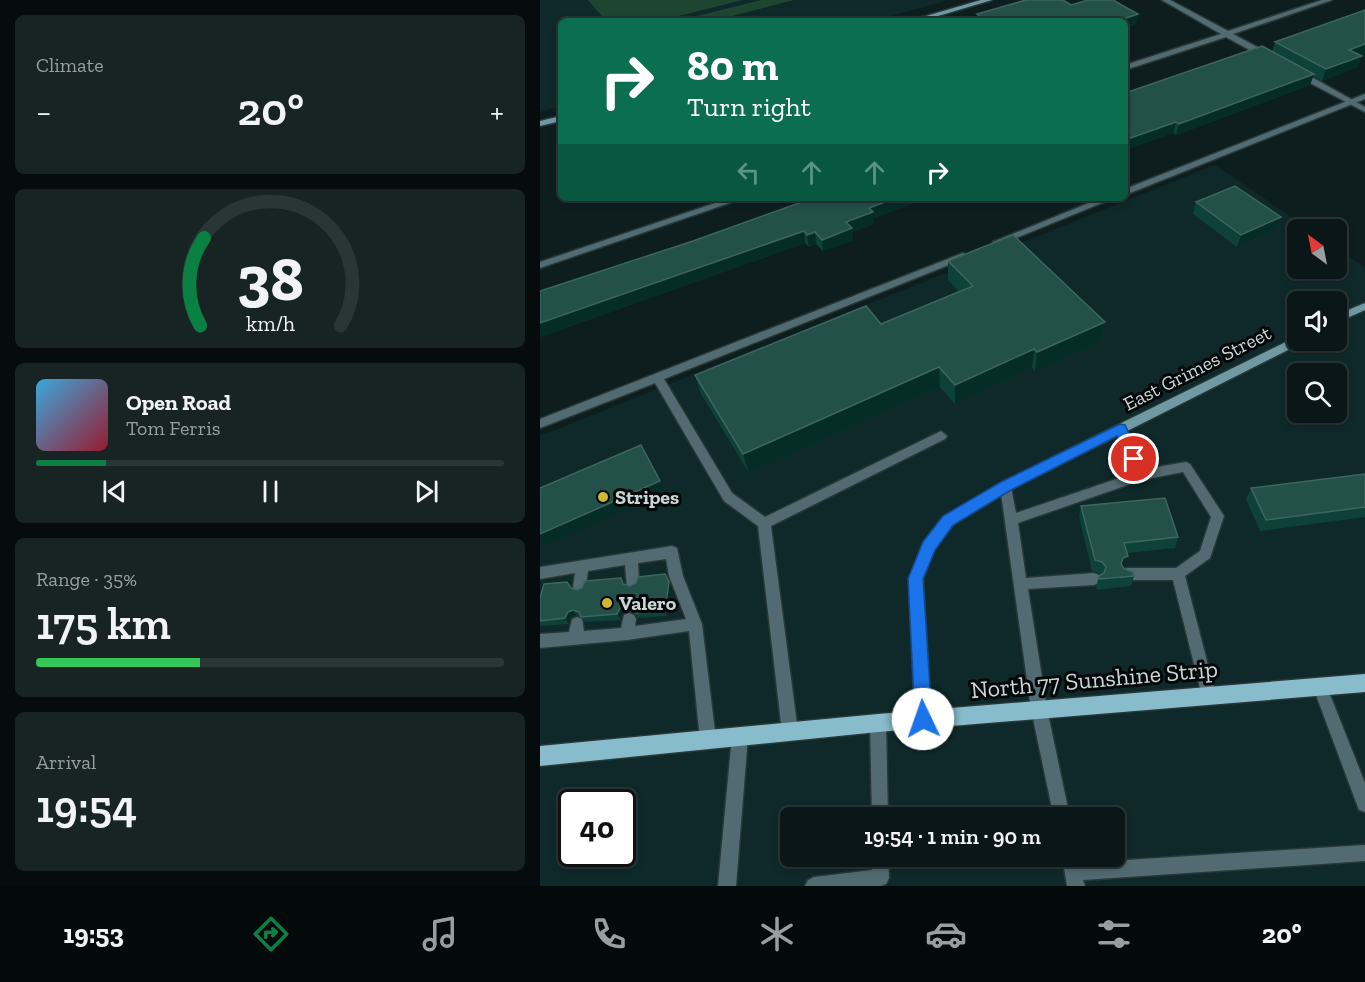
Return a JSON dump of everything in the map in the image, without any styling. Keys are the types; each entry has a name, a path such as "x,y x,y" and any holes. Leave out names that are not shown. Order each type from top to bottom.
{"main road":[{"name":"North 77 Sunshine Strip","path":"540,756 923,719 1365,683"}],"street":[{"path":"924,18 988,0"},
{"path":"1165,0 1279,62"},
{"path":"1128,67 1329,0"},
{"path":"1289,68 1365,110"},
{"path":"1128,191 1365,96"},
{"path":"540,124 558,119"},
{"path":"540,265 730,201"},
{"path":"988,246 1101,201"},
{"path":"540,424 977,250"},
{"path":"1347,315 1365,306"},
{"name":"East Grimes Street","path":"923,719 916,579 928,547 948,521 1006,486 1287,346"},
{"path":"657,377 728,497 764,523 790,732"},
{"path":"1120,429 1141,475"},
{"path":"764,523 940,436"},
{"path":"1012,520 1141,475 1186,467 1218,516 1205,554 1178,574 1127,574"},
{"path":"1006,486 1039,709 1060,807"},
{"path":"540,573 672,552 676,576 695,624 708,740"},
{"path":"632,558 632,583"},
{"path":"580,586 582,566"},
{"path":"1178,574 1209,696"},
{"path":"1021,584 1094,579"},
{"path":"627,634 629,619"},
{"path":"540,641 576,630 627,634 695,624"},
{"path":"1320,687 1365,804"},
{"path":"878,723 879,807"},
{"path":"727,886 740,736"},
{"path":"1073,872 1365,853"},
{"path":"814,886 880,878 880,867"}],"shaded area":[{"path":"540,0 949,0 883,18 558,18 558,107 540,112"},
{"path":"1215,165 1294,219 1287,219 1287,279 1347,279 1347,255 1365,268 1365,886 540,886 540,436"}],"green space":[{"path":"588,0 743,0 671,18 603,18"},
{"path":"761,0 794,0 725,18 689,18"}],"building":[{"path":"1026,0 1063,0 1071,5 1088,0 1113,0 1138,14 1126,18 983,18 977,14"},
{"path":"1365,10 1365,44 1349,50 1362,56 1326,69 1275,42"},
{"path":"1262,46 1314,74 1179,124 1176,122 1128,139 1128,92"},
{"path":"1235,186 1281,217 1241,235 1196,202"},
{"path":"805,201 888,201 869,208 873,212 846,222 852,228 822,240 815,232 807,235 804,231 540,323 540,291 693,241"},
{"path":"1013,235 1105,322 1037,352 1034,349 955,385 939,367 743,454 695,375 866,306 881,324 973,286 948,261"},
{"name":"Stripes","path":"641,445 660,481 540,534 540,488"},
{"path":"1365,474 1365,507 1266,520 1251,488"},
{"path":"1165,498 1178,537 1124,543 1128,556 1123,558 1121,564 1124,569 1133,572 1134,576 1099,579 1106,567 1102,562 1095,560 1081,506"},
{"name":"Valero","path":"665,574 669,582 665,611 635,613 632,608 625,606 620,608 617,614 581,617 579,612 573,610 568,612 565,618 540,621 540,598 544,584 567,582 571,588 577,590 582,588 585,581 621,578 623,584 630,586 636,583 638,577"}],"place":[{"name":"Stripes","path":"603,497"},
{"name":"Valero","path":"607,603"}],"route":[{"path":"923,719 916,579 928,547 948,521 1006,486 1120,429 1134,459"}]}
